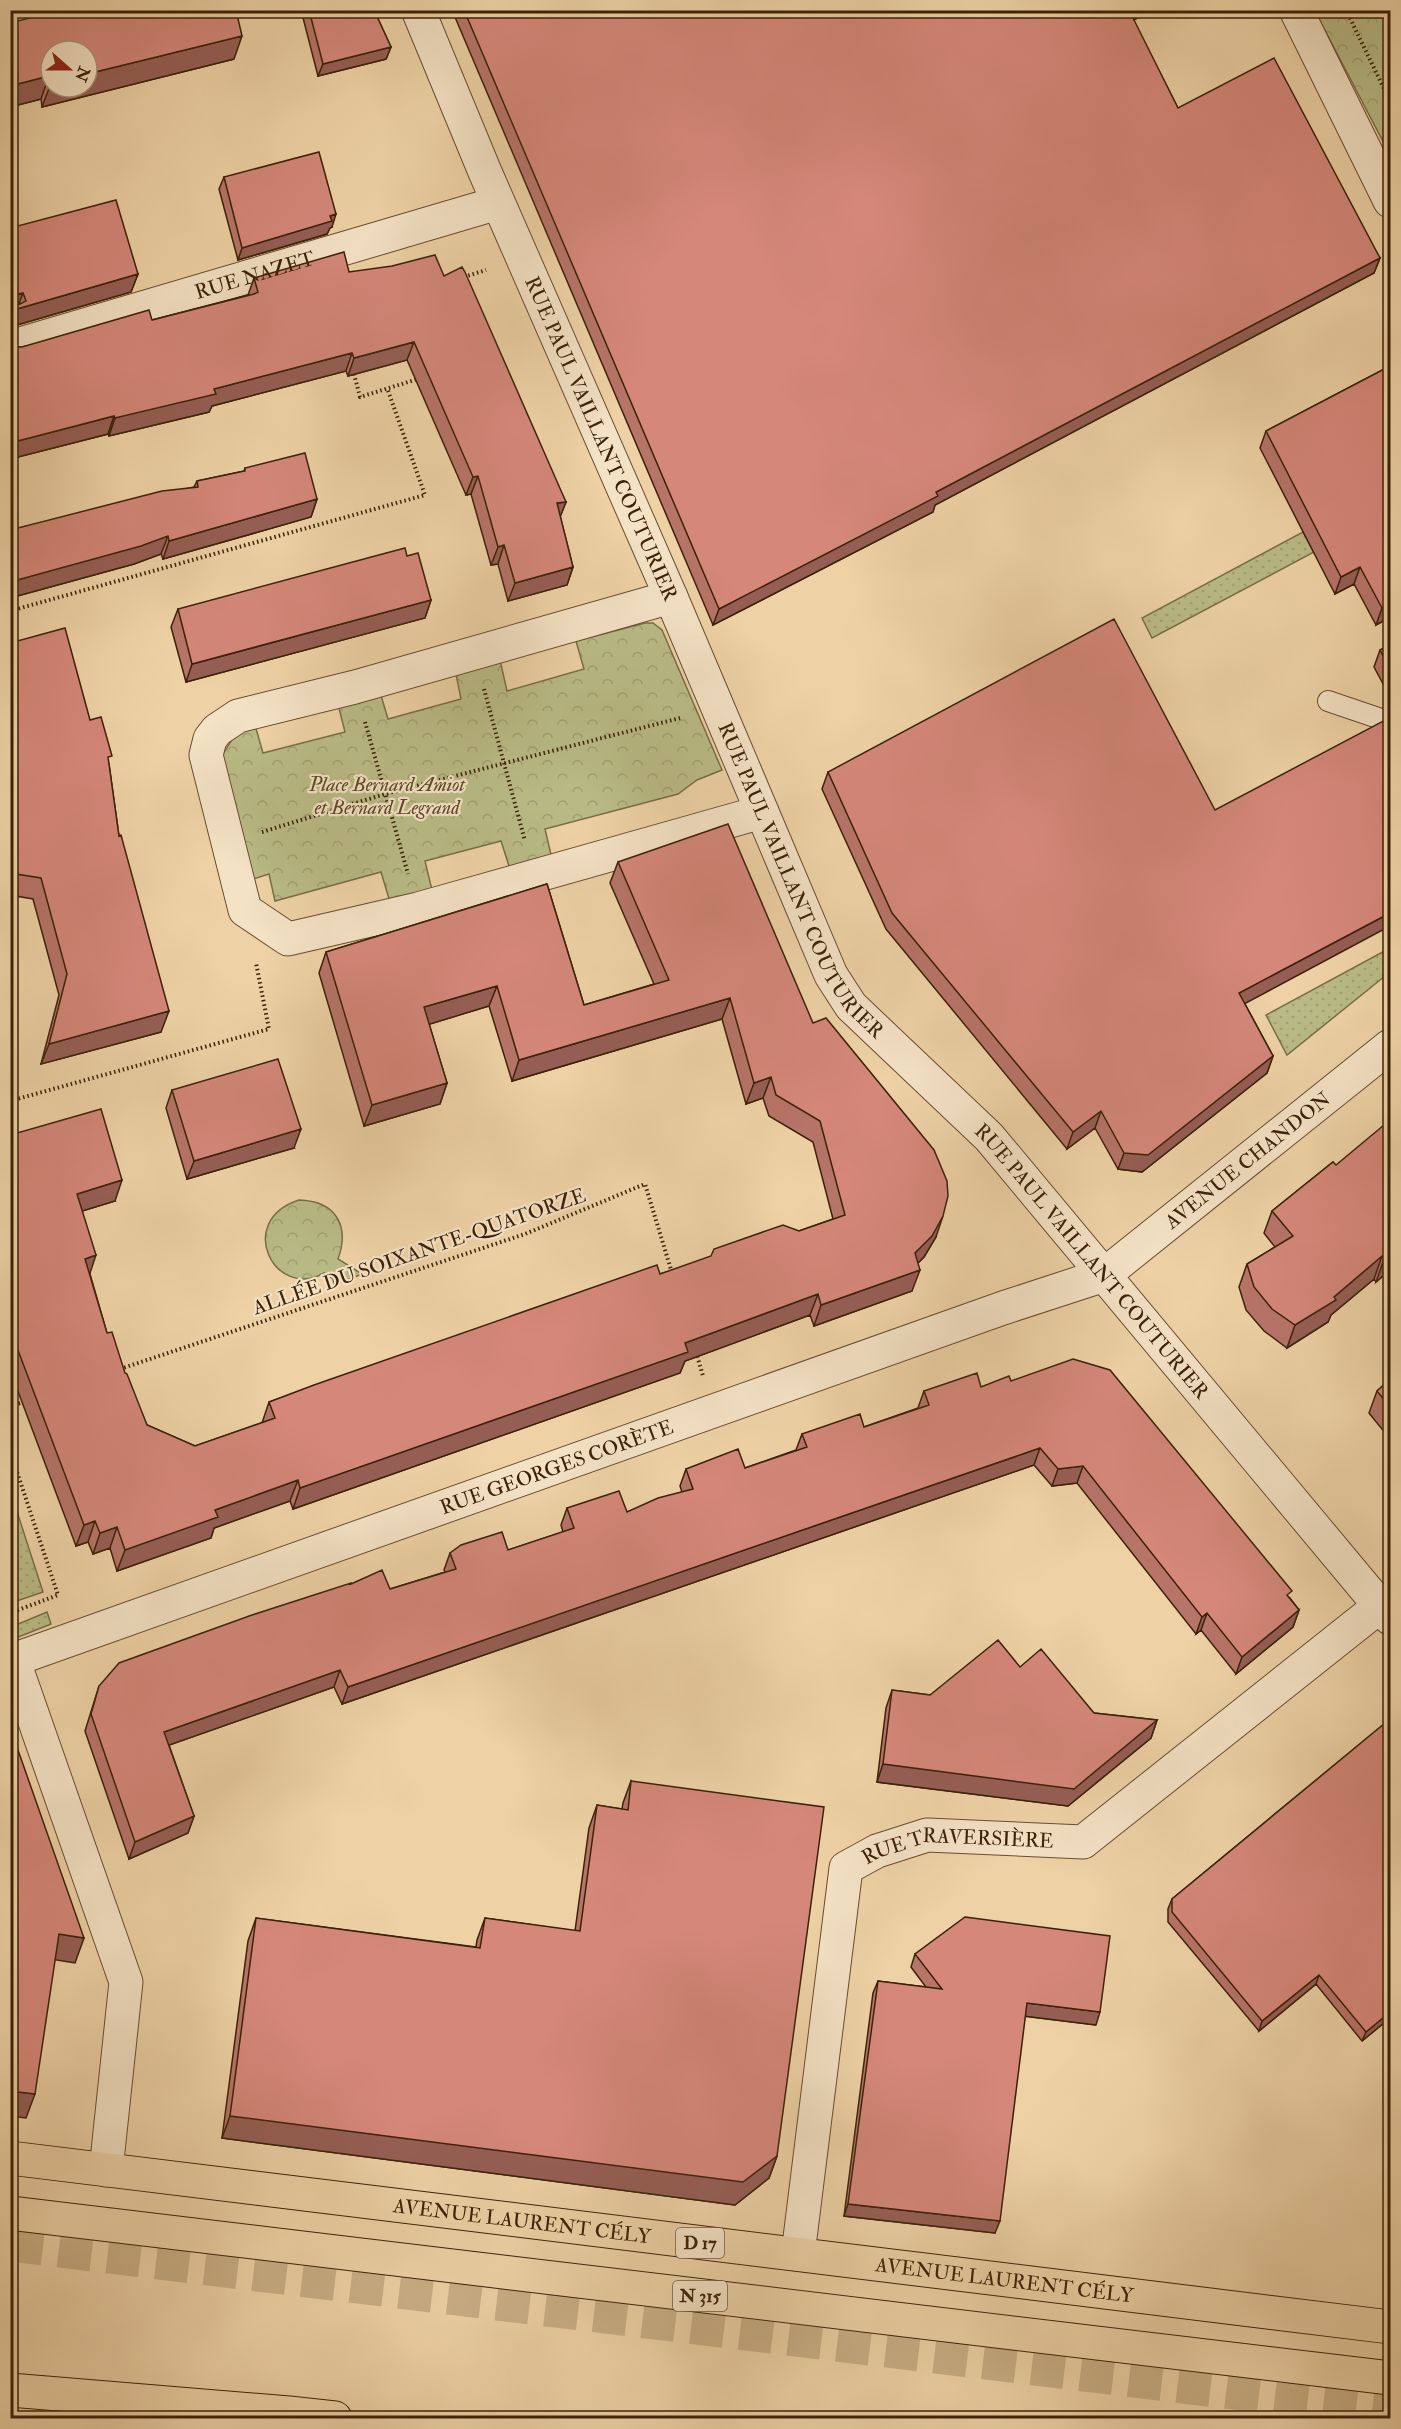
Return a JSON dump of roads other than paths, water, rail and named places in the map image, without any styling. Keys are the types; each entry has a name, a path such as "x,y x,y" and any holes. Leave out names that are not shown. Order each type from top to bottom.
{"main road":[{"name":"AVENUE LAURENT CÉLY","path":"10,2158 1390,2326"},
{"name":"N 315","path":"10,2213 1390,2378"},
{"path":"10,2390 289,2416 335,2418"}],"street":[{"name":"RUE PAUL VAILLANT COUTURIER","path":"418,10 498,203 671,597 831,975 851,1006 989,1137 1385,1612"},
{"path":"1296,10 1390,201"},
{"name":"RUE NAZET","path":"10,347 498,203"},
{"path":"671,597 354,687 238,716 217,730 210,739 206,755 245,910 288,939 418,909 762,812"},
{"name":"AVENUE CHANDON","path":"1104,1275 1390,1046"},
{"name":"RUE GEORGES CORÈTE","path":"12,1660 1104,1275"},
{"name":"RUE TRAVERSIÈRE","path":"798,2254 846,1868 877,1851 927,1835 1083,1842 1385,1612"},
{"path":"12,1660 126,1982 106,2170"}],"lane":[{"path":"1328,700 1378,718 1390,728"}],"tunnel":[{"path":"10,2245 1390,2412"}],"park label":[{"name":"Place Bernard Amiot et Bernard Legrand","path":"387,796"}]}
